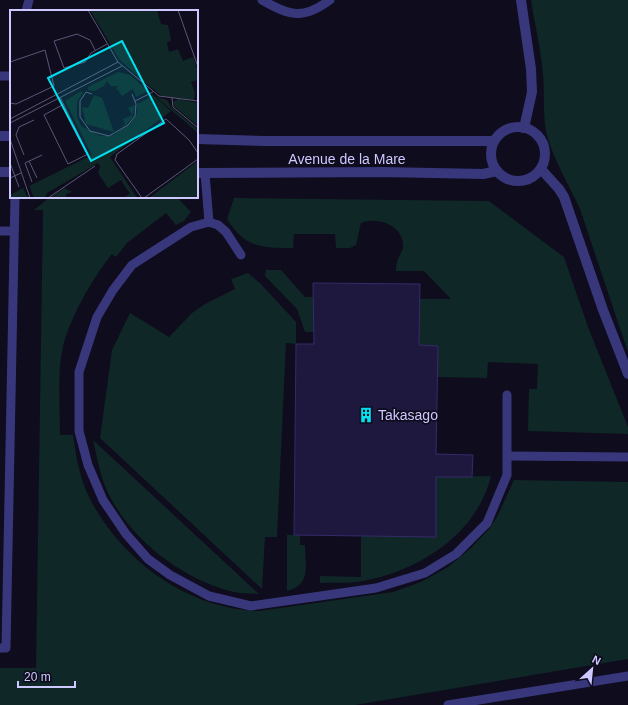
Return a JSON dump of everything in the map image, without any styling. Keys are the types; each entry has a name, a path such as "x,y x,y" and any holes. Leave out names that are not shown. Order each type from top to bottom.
{"street":[{"path":"521,0 531,69 532,92 524,128"},
{"path":"524,128 532,131 539,137 544,149 544,160 541,169 530,179 522,182 506,179 497,171 491,158 494,141 500,134 508,129 524,128"},
{"name":"Avenue de la Mare","path":"198,140 494,141"},
{"path":"541,169 559,189 564,197 603,310 628,374"},
{"name":"Avenue de la Mare","path":"201,173 383,172 483,174 497,171"}],"lane":[{"path":"26,10 28,0"},
{"path":"262,0 284,12 293,14 304,14 316,10 330,0"},
{"path":"201,173 209,222"},
{"path":"0,648 6,648 15,198"},
{"path":"241,255 226,232 209,222 190,227 132,265 113,290 97,317 79,372 80,431 88,465 103,500 126,534 148,559 170,575 209,596 251,606 376,588 425,573 456,554 487,523 507,475 507,394"},
{"path":"0,231 14,231"},
{"path":"507,456 628,457"},
{"path":"448,705 628,676"}],"green space":[{"path":"531,0 628,0 628,352 580,209 559,166 548,139 545,121 541,58"},
{"path":"49,198 178,198 191,212 184,221 176,225 166,213 127,243 116,257 112,254 90,286 71,322 63,346 59,379 60,435 73,435 79,467 89,497 103,520 119,541 138,560 159,577 182,591 207,601 232,608 259,611 393,592 421,582 448,567 471,548 488,530 497,517 514,480 628,482 628,659 355,705 0,705 0,668 36,668 43,210 34,210"},
{"path":"234,198 489,201 564,257 588,327 628,427 628,434 528,431 529,389 537,389 538,364 488,362 487,378 437,377 419,345 420,299 451,299 424,271 396,271 396,265 403,249 402,237 393,227 388,224 374,221 361,223 356,245 350,248 336,248 335,234 294,234 293,248 272,248 248,241 234,229 227,219"},
{"path":"266,270 281,270 305,297 314,297 314,332 305,332 297,309 265,276"},
{"path":"248,273 260,283 296,322 296,344 286,343 277,537 265,537 262,589 100,438 112,350 130,313 169,337 192,313 205,304 235,289 231,279"},
{"path":"93,440 259,594 234,592 215,586 196,578 160,556 130,527 108,493 101,473"},
{"path":"491,476 484,497 473,515 459,532 443,546 424,559 405,569 363,581 320,583 320,576 361,577 361,536 436,477"},
{"path":"287,535 300,535 300,545 305,545 306,567 304,579 295,588 287,591"}],"building":[{"name":"Takasago","path":"313,283 420,284 419,345 438,346 436,454 473,455 472,477 436,477 436,537 294,535 296,344 314,344"}],"place":[{"name":"Takasago","path":"366,415"}]}
